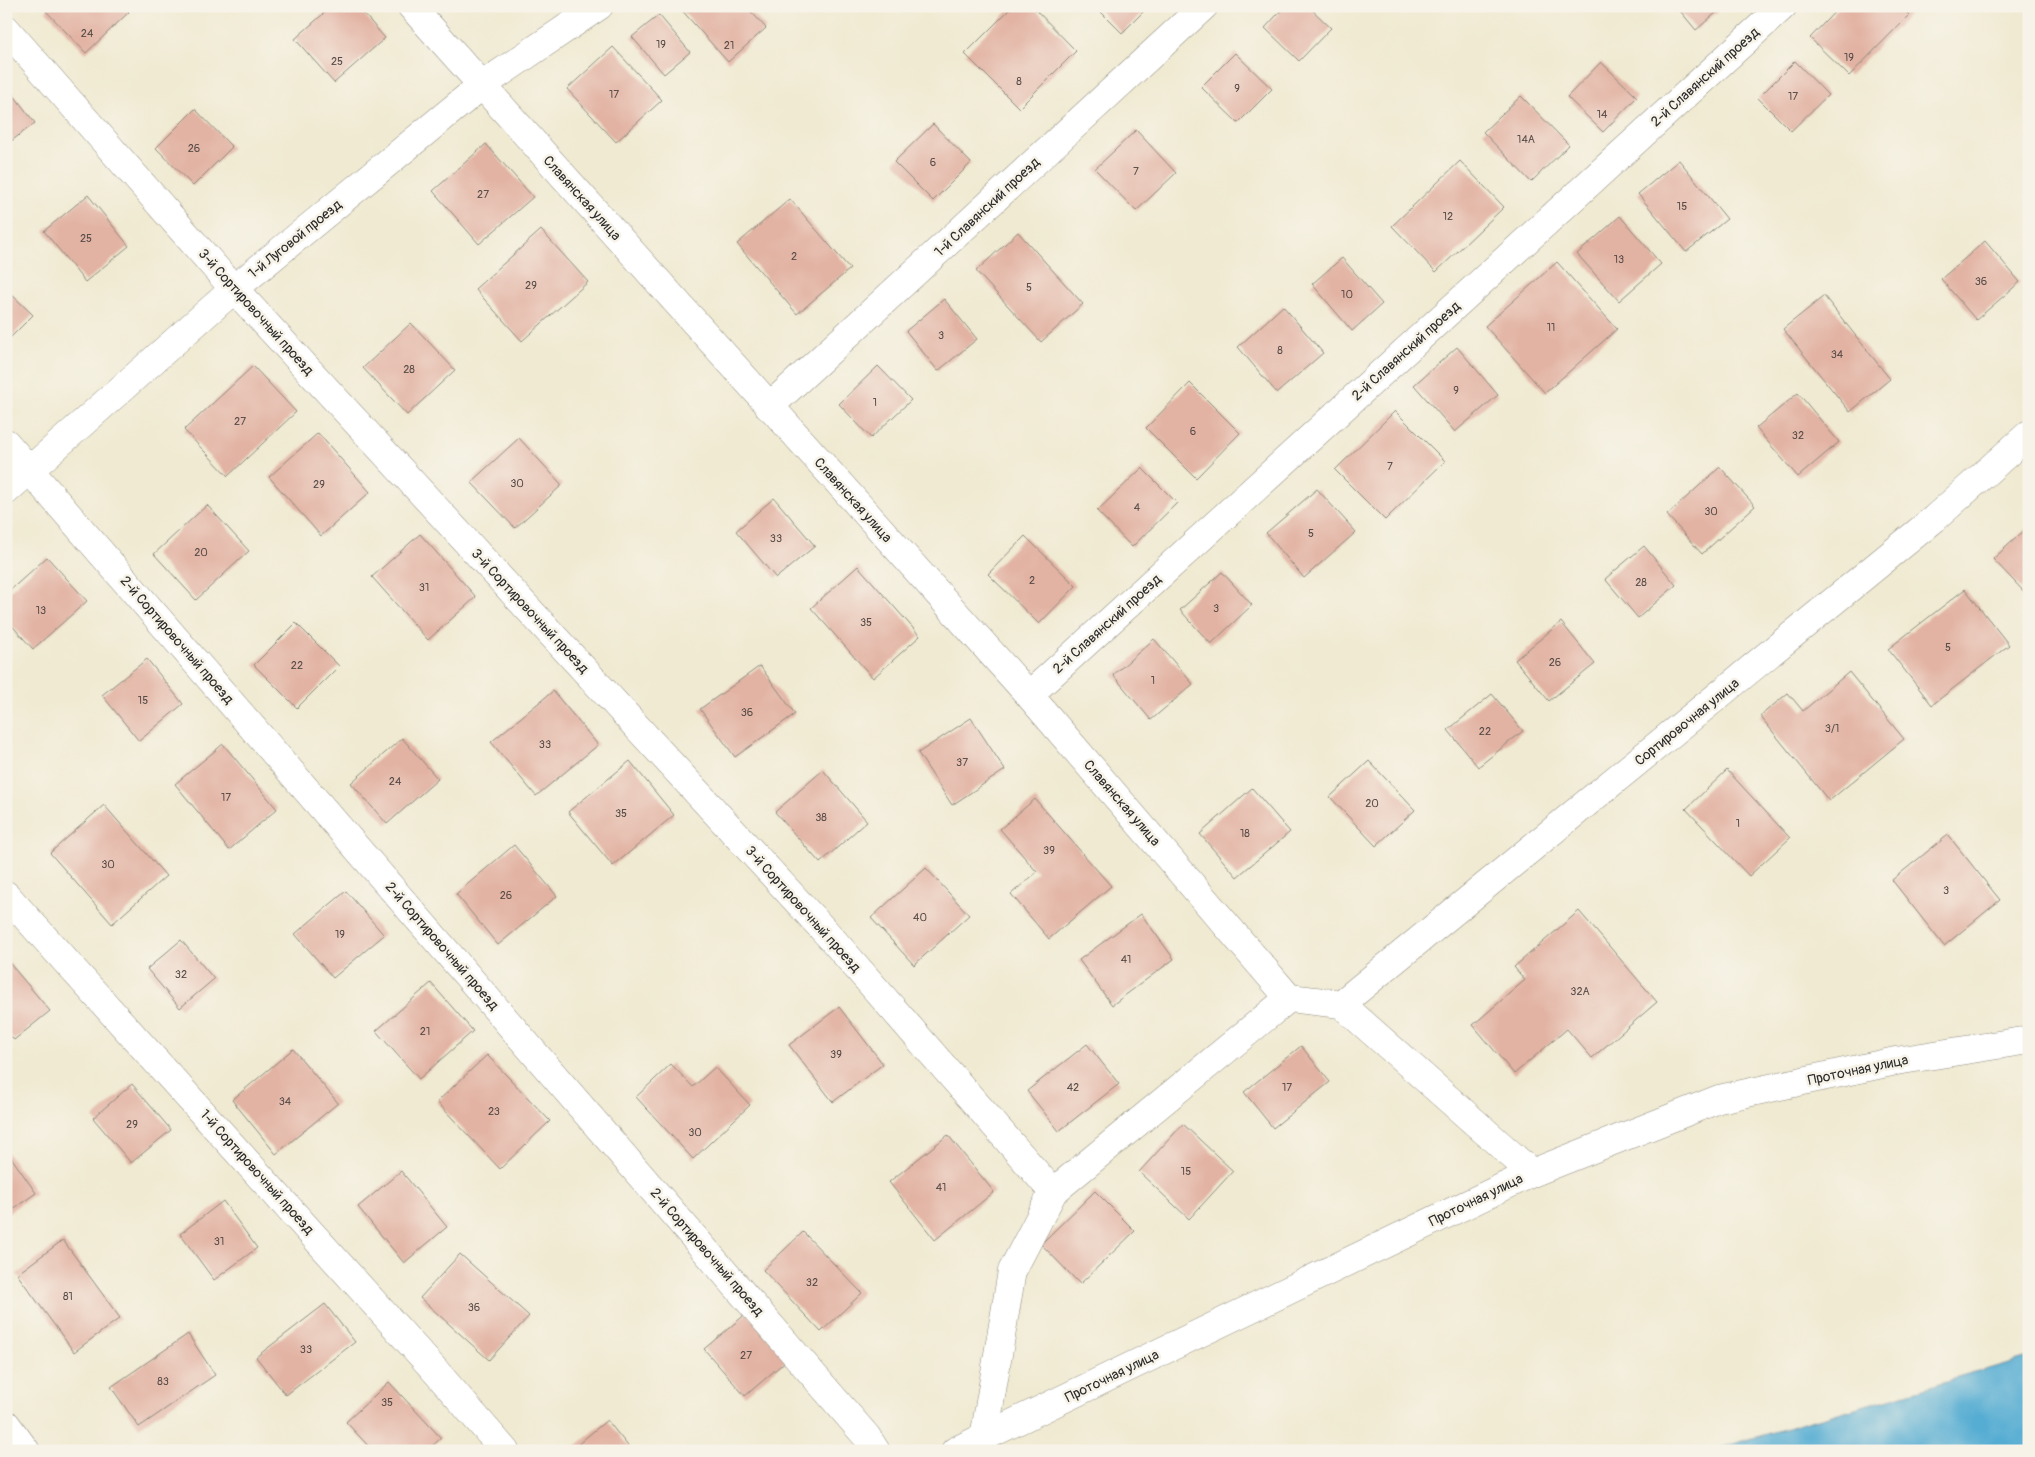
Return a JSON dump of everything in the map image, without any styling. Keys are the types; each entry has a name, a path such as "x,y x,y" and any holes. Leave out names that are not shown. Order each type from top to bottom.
{"street":[{"name":"Славянская улица","path":"411,6 1029,695 1289,998"},
{"name":"1-й Луговой проезд","path":"6,491 234,289 481,86 599,6"},
{"name":"1-й Славянский проезд","path":"769,407 1204,6"},
{"name":"2-й Славянский проезд","path":"1029,695 1783,6"},
{"name":"3-й Сортировочный проезд","path":"6,29 234,289 832,940 1053,1192"},
{"name":"Сортировочная улица","path":"1341,1004 1927,526 2029,434"},
{"name":"2-й Сортировочный проезд","path":"6,443 854,1422 876,1451"},
{"name":"1-й Сортировочный проезд","path":"6,895 426,1359 505,1451"},
{"path":"984,1438 1012,1271 1053,1192 1289,998 1341,1004 1532,1173"},
{"name":"Проточная улица","path":"955,1451 1532,1173 1719,1099 1896,1061 2029,1040"},
{"path":"6,1424 26,1451"}],"water":[{"path":"2029,1357 2029,1451 1709,1451"}],"building":[{"path":"51,6 123,6 129,12 86,53 46,11"},
{"path":"332,6 357,6 385,38 334,83 295,39"},
{"path":"678,6 746,6 766,28 728,62"},
{"path":"1013,6 1032,6 1076,51 1019,108 965,54"},
{"path":"1095,6 1149,6 1122,33"},
{"path":"1285,6 1308,6 1331,28 1299,61 1265,28"},
{"path":"1676,6 1724,6 1696,30"},
{"path":"1840,6 1900,6 1909,15 1849,76 1810,38"},
{"path":"659,15 690,52 664,74 632,37"},
{"path":"613,47 662,100 616,142 567,89"},
{"path":"1235,53 1272,89 1238,123 1201,87"},
{"path":"1795,61 1828,95 1791,131 1758,98"},
{"path":"1601,62 1637,97 1603,132 1567,97"},
{"path":"6,85 35,123 6,145"},
{"path":"1521,96 1569,145 1531,182 1483,132"},
{"path":"195,109 232,147 193,186 156,148"},
{"path":"933,124 971,163 933,201 894,162"},
{"path":"1136,130 1176,173 1136,211 1095,169"},
{"path":"486,144 533,197 479,244 433,191"},
{"path":"1679,160 1727,219 1686,252 1638,194"},
{"path":"1460,161 1504,207 1436,272 1392,226"},
{"path":"88,195 129,246 85,282 44,231"},
{"path":"790,199 850,269 797,314 737,244"},
{"path":"1620,216 1661,264 1619,301 1577,254"},
{"path":"541,230 588,282 522,341 475,289"},
{"path":"1018,232 1083,304 1041,342 976,271"},
{"path":"1985,241 2020,282 1976,320 1941,279"},
{"path":"1342,258 1382,304 1352,331 1312,284"},
{"path":"1557,262 1617,329 1545,393 1485,326"},
{"path":"6,289 33,315 6,342"},
{"path":"1824,296 1890,379 1850,412 1783,329"},
{"path":"944,299 977,339 938,371 906,331"},
{"path":"1283,306 1323,353 1277,393 1238,347"},
{"path":"411,323 455,370 407,415 363,368"},
{"path":"1457,347 1498,395 1455,432 1414,385"},
{"path":"253,366 296,412 228,476 184,430"},
{"path":"878,366 911,400 871,438 839,404"},
{"path":"1190,383 1240,433 1196,478 1146,428"},
{"path":"1798,393 1839,442 1798,477 1756,428"},
{"path":"1395,411 1445,461 1385,520 1335,470"},
{"path":"318,433 370,492 321,536 269,477"},
{"path":"519,438 562,485 515,528 471,482"},
{"path":"1720,467 1755,506 1702,554 1667,515"},
{"path":"1142,468 1177,503 1132,547 1097,511"},
{"path":"1317,489 1356,532 1304,578 1266,533"},
{"path":"774,498 815,546 776,578 736,531"},
{"path":"207,505 249,551 196,600 154,554"},
{"path":"2029,526 2029,597 1993,559"},
{"path":"420,534 476,597 428,640 372,577"},
{"path":"1025,536 1076,586 1039,624 988,574"},
{"path":"1644,546 1676,585 1638,618 1605,579"},
{"path":"47,557 87,601 33,649 6,619 6,594"},
{"path":"858,566 920,636 873,678 811,608"},
{"path":"1222,572 1252,605 1211,644 1180,610"},
{"path":"1965,589 2009,645 1932,705 1888,649"},
{"path":"1561,622 1595,664 1549,701 1515,660"},
{"path":"296,623 339,666 297,708 254,665"},
{"path":"1154,639 1193,684 1151,720 1113,675"},
{"path":"147,659 183,704 139,741 102,695"},
{"path":"760,666 795,714 735,757 700,709"},
{"path":"1849,672 1904,739 1829,801 1760,716 1788,693 1803,711"},
{"path":"553,691 598,745 536,796 491,742"},
{"path":"1492,694 1523,731 1478,767 1448,730"},
{"path":"971,718 1005,770 952,805 918,753"},
{"path":"402,738 438,779 387,824 351,783"},
{"path":"223,744 277,809 229,850 175,784"},
{"path":"630,761 674,815 613,866 568,812"},
{"path":"1369,761 1415,810 1376,846 1330,797"},
{"path":"823,770 867,821 820,863 775,812"},
{"path":"1727,770 1790,838 1749,876 1686,809"},
{"path":"1252,788 1290,832 1237,877 1200,834"},
{"path":"1035,799 1111,886 1049,939 1011,894 1037,872 1000,829"},
{"path":"104,805 166,876 112,924 50,853"},
{"path":"1948,835 2000,900 1944,946 1892,880"},
{"path":"514,845 557,896 498,945 456,894"},
{"path":"926,868 969,915 914,965 871,918"},
{"path":"346,891 384,935 333,978 295,934"},
{"path":"1579,911 1657,1002 1592,1058 1567,1029 1514,1074 1473,1025 1525,980 1514,967"},
{"path":"1141,914 1174,959 1112,1005 1079,960"},
{"path":"181,940 214,979 180,1008 147,969"},
{"path":"6,959 50,1011 14,1040 6,1031"},
{"path":"431,983 473,1031 419,1079 376,1031"},
{"path":"839,1007 883,1064 833,1102 789,1045"},
{"path":"1087,1044 1119,1084 1059,1131 1027,1091"},
{"path":"1301,1046 1330,1082 1273,1128 1244,1092"},
{"path":"293,1049 338,1103 276,1154 232,1100"},
{"path":"487,1055 550,1121 500,1169 437,1102"},
{"path":"671,1064 693,1087 715,1067 750,1105 693,1159 636,1097"},
{"path":"132,1084 171,1130 131,1163 93,1118"},
{"path":"1183,1124 1233,1171 1189,1219 1139,1172"},
{"path":"948,1135 994,1192 935,1240 889,1182"},
{"path":"6,1150 36,1193 6,1214"},
{"path":"401,1171 447,1227 404,1263 358,1207"},
{"path":"1095,1191 1135,1231 1080,1284 1041,1244"},
{"path":"223,1201 257,1248 214,1280 180,1234"},
{"path":"803,1232 862,1293 821,1332 763,1270"},
{"path":"63,1240 120,1318 74,1352 17,1274"},
{"path":"460,1254 529,1316 489,1360 420,1298"},
{"path":"325,1304 355,1342 286,1395 256,1357"},
{"path":"747,1313 787,1360 745,1396 704,1349"},
{"path":"188,1334 215,1375 139,1427 111,1387"},
{"path":"389,1382 441,1438 427,1451 373,1451 346,1422"},
{"path":"607,1420 632,1451 570,1451"}]}
